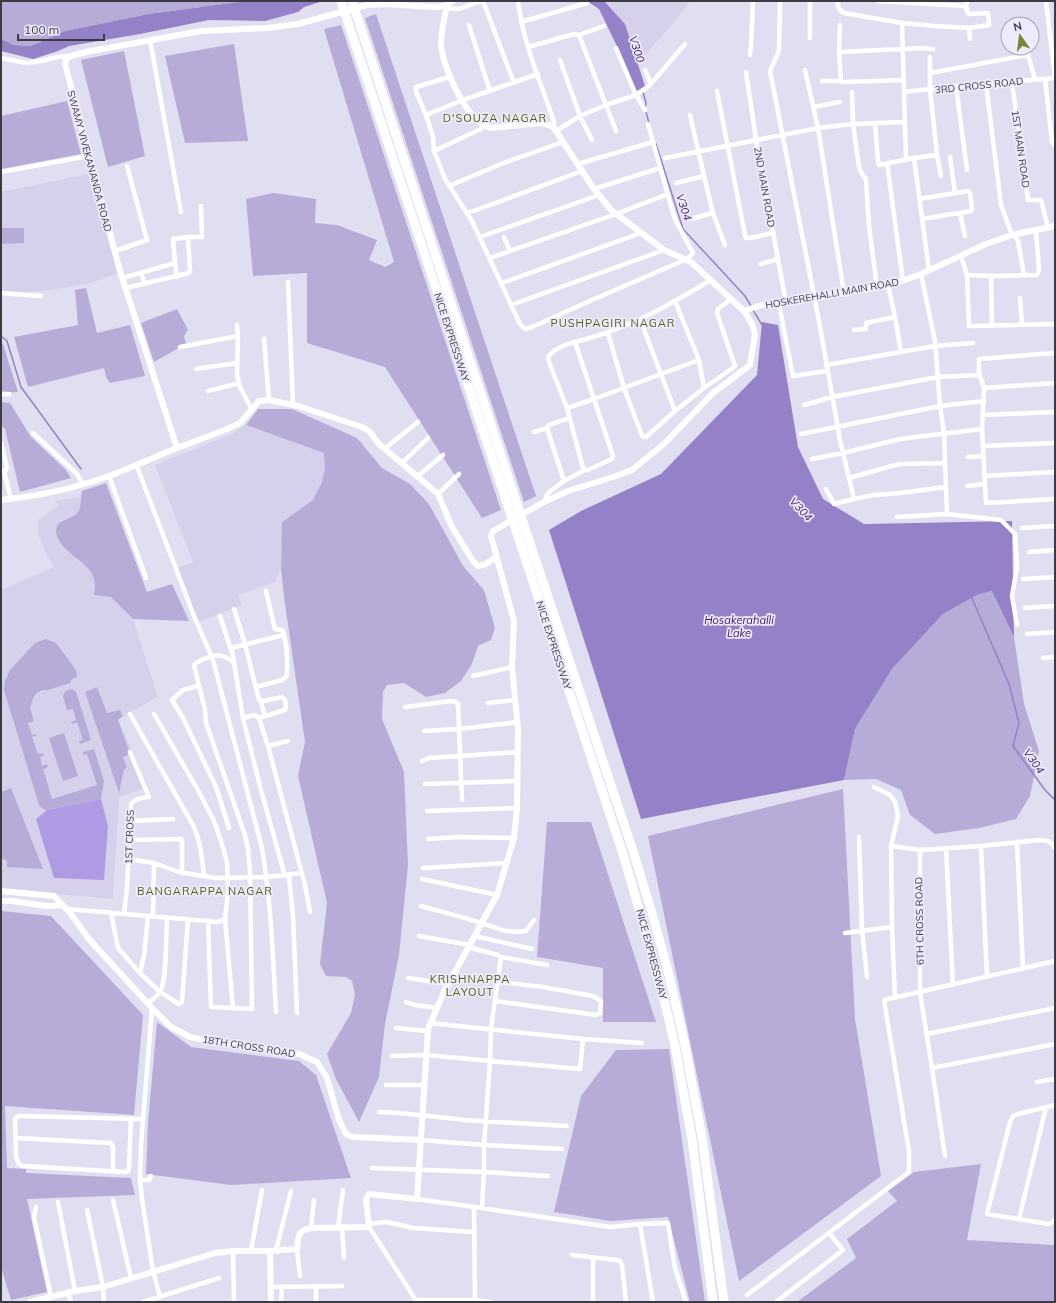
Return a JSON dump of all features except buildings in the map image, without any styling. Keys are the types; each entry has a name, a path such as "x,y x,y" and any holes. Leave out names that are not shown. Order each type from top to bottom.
{"highway":[{"name":"NICE EXPRESSWAY","path":"340,1 623,854 658,974 675,1046 692,1139 713,1302"},
{"name":"NICE EXPRESSWAY","path":"352,1 633,851 654,920 686,1045 702,1137 724,1302"}],"street":[{"path":"1,58 26,63 201,31 289,26 367,5 386,4 434,7 449,4 459,9 482,1 514,83"},
{"path":"417,1199 427,1031 448,984 497,895 514,838 517,808 518,722 512,667 514,620 504,580 491,541 491,536 493,531 544,502 568,491 632,470 665,443 713,393 750,366 755,334 747,310 731,299 687,259 664,250 616,214 594,189 555,129 554,122 528,47 521,22 518,1"},
{"path":"750,55 753,1"},
{"path":"780,1 779,52 770,71 775,90 837,427 854,499"},
{"path":"810,1 810,38"},
{"path":"837,1 839,9 844,13 902,23 968,28 989,25"},
{"path":"877,1 966,6"},
{"path":"968,1 966,6 969,14 988,13 990,30"},
{"path":"1046,1 1055,78"},
{"path":"521,22 587,3"},
{"path":"449,4 441,43 444,60 450,77 476,119 483,125 496,128 542,123 555,129"},
{"path":"902,23 906,160"},
{"path":"469,25 490,91"},
{"path":"840,25 840,81"},
{"path":"528,47 604,26"},
{"path":"968,28 970,39"},
{"path":"579,34 616,131"},
{"path":"150,40 181,212"},
{"path":"555,129 606,105 636,96 650,85 685,44"},
{"path":"616,48 636,96 645,110"},
{"path":"839,52 924,48 933,49"},
{"name":"SWAMY VIVEKANANDA ROAD","path":"70,56 65,61 65,64 88,156 122,278 177,448"},
{"path":"930,72 1022,56"},
{"path":"1028,56 1035,79"},
{"path":"930,57 930,90 937,155 941,176"},
{"path":"560,60 580,116 592,140"},
{"path":"644,70 650,85"},
{"path":"805,70 818,128 844,293"},
{"name":"2ND MAIN ROAD","path":"746,72 756,139 786,303"},
{"path":"426,115 463,100 538,74"},
{"path":"450,77 416,87 416,92 426,115 433,137 434,150 449,186 468,213 520,324 525,329 687,259 693,253 676,221 648,124"},
{"name":"3RD CROSS ROAD","path":"904,92 1055,78"},
{"path":"1045,79 1054,144"},
{"path":"822,81 843,82 903,80"},
{"name":"1ST MAIN ROAD","path":"1012,82 1028,200 1041,200 1052,226"},
{"path":"986,84 1001,205 1012,235 1016,237 1018,241 1024,275"},
{"path":"956,86 967,170"},
{"path":"717,91 746,238 773,233"},
{"path":"852,92 853,124 860,172 866,180 877,287"},
{"path":"813,107 840,102"},
{"path":"690,115 713,213 725,245"},
{"path":"665,158 818,128 853,124 904,122"},
{"path":"875,123 879,165 937,155"},
{"path":"434,150 481,129 483,125"},
{"path":"449,186 506,162 563,142"},
{"path":"578,164 653,142"},
{"path":"1,172 88,156"},
{"path":"950,157 955,193"},
{"path":"914,158 918,199 929,270"},
{"path":"887,164 903,282"},
{"path":"115,251 147,240 127,166"},
{"path":"594,189 660,168"},
{"path":"468,213 582,170"},
{"path":"676,183 704,176"},
{"path":"918,199 966,191 970,193 972,210 922,219"},
{"path":"490,258 616,214 668,194"},
{"path":"480,237 599,195"},
{"path":"177,277 173,239 202,237 202,206"},
{"path":"690,219 713,213"},
{"path":"960,213 965,236"},
{"name":"HOSKEREHALLI MAIN ROAD","path":"747,310 762,305 786,303 903,282 986,244 1012,235 1052,226"},
{"path":"967,275 991,276 1037,274 1039,270 1036,230"},
{"path":"502,283 641,233"},
{"path":"126,288 186,275 189,273 188,237"},
{"path":"504,237 510,251"},
{"path":"511,305 664,250"},
{"path":"961,256 967,275 971,326 1055,324"},
{"path":"761,264 778,259"},
{"path":"122,278 175,262"},
{"path":"142,273 145,284"},
{"path":"921,274 935,340 940,406 944,433 947,514"},
{"path":"991,276 992,325"},
{"path":"585,470 566,408 548,357 552,352 575,342 608,333 655,312 711,280"},
{"path":"288,282 293,405"},
{"path":"888,285 901,352"},
{"path":"1,293 41,296"},
{"path":"1020,298 1022,324"},
{"path":"608,333 624,388 641,433 643,437 646,437 675,410 735,366 717,313 718,309 731,299"},
{"path":"675,301 698,360 704,388"},
{"path":"779,304 793,376 827,371"},
{"path":"854,330 866,328 866,323 895,317"},
{"path":"640,319 675,410"},
{"path":"237,326 237,374 239,383 252,410"},
{"path":"180,347 238,336"},
{"path":"264,339 270,400"},
{"path":"544,502 548,493 564,481 585,470 612,459 613,456 575,342"},
{"path":"826,365 935,346 973,343"},
{"path":"1055,353 979,359 980,375 984,388 982,429 986,503 1055,500"},
{"path":"566,408 698,360"},
{"path":"196,370 237,363"},
{"path":"804,405 832,397 938,377 980,375"},
{"path":"208,391 239,383"},
{"path":"984,388 1055,383"},
{"path":"1,394 8,394"},
{"path":"1,499 24,498 83,484 109,476 240,423 259,402 270,400 293,405 362,427 370,431 384,449 438,494 452,527 473,561 478,566 486,564 496,557"},
{"path":"801,434 940,406 984,401"},
{"path":"983,415 1055,412"},
{"path":"534,432 569,418"},
{"path":"384,449 418,422"},
{"path":"547,428 564,481"},
{"path":"812,458 900,439 982,429"},
{"path":"34,433 77,474 83,484"},
{"path":"402,463 428,438"},
{"path":"983,446 1055,443"},
{"path":"1,444 7,468 2,471 11,499"},
{"path":"418,476 443,455"},
{"path":"968,457 983,456"},
{"path":"849,478 899,464 945,463"},
{"path":"136,464 194,616 213,660 262,848 267,877 272,929 276,1012"},
{"path":"984,476 1055,472"},
{"path":"438,494 459,474"},
{"path":"109,476 146,578"},
{"path":"967,486 984,484"},
{"path":"826,489 834,504 874,495 946,487"},
{"path":"897,517 947,514 1001,520 1015,534 1017,567 1012,596 1017,625"},
{"path":"1022,528 1055,526"},
{"path":"1029,552 1055,550"},
{"path":"1023,579 1055,577"},
{"path":"256,687 282,680 287,676 286,643 282,630 275,629 266,591"},
{"path":"1025,608 1055,606"},
{"path":"234,609 245,644 259,700 265,716"},
{"path":"220,616 231,648 243,718 261,790 287,876 293,916 297,1013"},
{"path":"1027,634 1055,632"},
{"path":"231,648 284,635"},
{"path":"208,920 211,1007 252,1009 249,865 245,835 206,723 205,710 194,665 196,662 211,655 228,657 234,663"},
{"path":"1043,658 1055,657"},
{"path":"473,676 512,667"},
{"path":"199,686 181,691 172,700 184,718 216,787 229,828"},
{"path":"259,718 285,710 286,707 285,700 282,697 261,702"},
{"path":"488,703 515,700"},
{"path":"405,707 454,701 458,704 462,800"},
{"path":"130,714 194,827 202,852 204,876"},
{"path":"154,714 193,780 214,821 227,862 228,892 225,919 233,1008"},
{"path":"243,718 254,715 259,718 268,746 302,874 310,912"},
{"path":"424,731 459,729 518,722"},
{"path":"268,746 288,741"},
{"name":"1ST CROSS","path":"124,914 127,888 128,840 131,821 131,804 133,800 149,797 130,752"},
{"path":"422,761 429,758 518,752"},
{"path":"425,784 517,781"},
{"path":"874,787 890,795 896,802 898,816 891,846 895,998"},
{"path":"427,811 517,808"},
{"path":"131,821 173,819"},
{"path":"428,839 459,837 514,838"},
{"path":"860,837 862,930 867,977"},
{"path":"128,840 181,839 182,873"},
{"path":"891,846 920,850 1048,840 1055,848"},
{"path":"1017,842 1023,969"},
{"path":"981,846 988,977"},
{"path":"946,848 953,985"},
{"name":"6TH CROSS ROAD","path":"920,850 920,992 945,1156"},
{"path":"128,859 154,863 182,873 216,878 249,878 302,874"},
{"path":"140,973 150,916 154,863"},
{"path":"423,868 507,863"},
{"path":"422,878 497,895"},
{"name":"18TH CROSS ROAD","path":"1,892 54,896 65,907 88,938 171,1027 190,1037 299,1054 317,1062 327,1078 339,1120 346,1134 353,1137 421,1140"},
{"path":"1,901 218,922 225,919"},
{"path":"421,906 482,923 501,930 524,931 528,929 534,920"},
{"path":"111,912 118,948 140,973 160,992 179,1004 182,1001 188,919"},
{"path":"160,1297 153,1271 144,1199 140,1180 142,1121 150,1006 160,992 165,972 167,917"},
{"path":"845,933 892,926"},
{"path":"419,936 469,946 501,956 547,965"},
{"path":"474,936 532,949"},
{"path":"482,1208 485,1121 491,1028 501,956"},
{"path":"747,1295 909,1172 909,1151 884,1000 1055,961"},
{"path":"408,978 448,984"},
{"path":"495,1001 596,1015 600,1013 601,1001 594,996 543,987 498,982"},
{"path":"406,1002 415,1005 437,1008"},
{"path":"927,1034 1055,1008"},
{"path":"430,1022 583,1040 642,1043"},
{"path":"396,1028 427,1031"},
{"path":"392,1056 426,1055 580,1069 583,1040"},
{"path":"932,1068 1055,1044"},
{"path":"1037,1082 1055,1079"},
{"path":"386,1085 424,1085"},
{"path":"1055,1105 1013,1116 1010,1122 987,1214 1049,1224 1055,1220"},
{"path":"1019,1219 1046,1107"},
{"path":"379,1112 567,1126"},
{"path":"131,1121 129,1170 125,1172 22,1166 16,1160 14,1138 15,1119 18,1116 142,1121"},
{"path":"14,1138 111,1143 113,1147 113,1171"},
{"path":"421,1140 562,1149"},
{"path":"372,1168 548,1176"},
{"path":"140,1180 149,1180 151,1176"},
{"path":"251,1251 262,1190"},
{"path":"343,1190 340,1228 344,1258"},
{"path":"271,1302 273,1251 291,1192"},
{"path":"490,1302 416,1301 368,1226 366,1199 369,1194 417,1199 610,1227 668,1223 674,1268 686,1302"},
{"path":"113,1200 131,1278"},
{"path":"311,1228 314,1200"},
{"path":"58,1202 75,1291"},
{"path":"36,1207 34,1217 51,1297"},
{"path":"474,1207 475,1301"},
{"path":"87,1210 103,1286 104,1302"},
{"path":"300,1276 297,1249 300,1232 303,1230 311,1228 368,1226 387,1222 413,1228 474,1232"},
{"path":"640,1224 653,1302"},
{"path":"776,1302 843,1250 830,1233"},
{"path":"30,1302 103,1286 215,1253 297,1249"},
{"path":"233,1251 234,1302"},
{"path":"572,1255 620,1261 622,1265 626,1302"},
{"path":"592,1302 593,1257"},
{"path":"143,1302 219,1278"},
{"path":"316,1286 316,1302"},
{"path":"271,1287 342,1286"},
{"path":"281,1302 282,1287"},
{"path":"68,1293 70,1302"}],"shaded area":[{"path":"1,1 246,1 149,14 65,31 31,46 14,45 1,39"},
{"path":"604,1 690,1 677,19 638,63 625,24"},
{"path":"376,14 536,496 524,502 365,18"},
{"path":"341,25 501,510 482,518 385,367 307,343 307,273 253,276 246,199 273,193 316,199 315,223 337,225 377,240 369,260 385,267 394,262 324,29"},
{"path":"234,44 248,141 185,143 165,56"},
{"path":"124,51 145,156 108,167 81,60"},
{"path":"67,101 81,154 1,169 1,116"},
{"path":"88,174 118,273 91,283 58,289 14,294 1,292 1,192"},
{"path":"1,228 24,228 24,243 1,244"},
{"path":"86,288 97,333 130,325 145,376 110,383 106,377 104,368 28,387 14,337 78,325 75,290"},
{"path":"177,309 188,330 184,336 186,344 154,362 141,323"},
{"path":"1,344 3,344 18,392 1,393"},
{"path":"1,402 10,403 31,437 66,470 71,478 20,492 5,429 1,425"},
{"path":"258,409 292,409 357,438 382,468 410,484 429,504 463,566 484,590 495,628 491,640 478,646 472,664 461,681 445,693 426,697 404,683 387,685 383,692 382,719 404,772 408,865 399,955 385,1024 379,1077 359,1122 336,1079 327,1054 351,1013 355,994 352,981 346,977 326,976 320,964 327,903 298,776 305,742 281,569 282,522 313,500 322,482 325,469 324,453 246,425"},
{"path":"246,425 324,453 325,469 322,482 313,500 282,522 281,569 275,582 239,595 241,605 198,622 178,568 193,562 155,465 232,434"},
{"path":"106,483 147,592 172,584 189,621 133,619 111,597 94,595 95,585 90,570 65,549 59,541 56,532 57,527 59,524 78,512 82,491"},
{"path":"80,497 81,504 78,511 70,518 62,520 57,535 68,552 85,564 90,570 95,581 95,591 111,596 133,619 158,697 118,719 148,787 119,797 113,899 1,889 1,590 54,567 45,552 38,534 38,520 59,505 54,501"},
{"path":"993,591 1014,637 1024,704 1039,751 1030,796 1016,819 979,828 935,834 910,815 901,790 876,779 844,780 855,729 892,669 943,614 977,595"},
{"path":"46,639 56,643 76,670 77,677 72,679 70,683 48,690 42,690 37,693 33,698 30,708 34,721 28,723 32,735 37,735 32,737 38,754 43,753 44,755 40,757 42,766 47,764 48,767 43,769 52,799 97,785 87,754 84,755 83,752 94,749 104,781 101,799 47,810 43,809 39,805 4,690 5,681 10,670 35,643"},
{"path":"97,687 107,713 120,710 123,716 118,720 130,754 123,757 127,768 124,769 119,793 85,692"},
{"path":"72,689 76,692 91,740 80,744 79,741 83,740 77,722 72,724 71,722 76,720 73,709 67,710 63,696 65,691"},
{"path":"64,733 78,776 63,781 49,738"},
{"path":"11,788 43,869 7,867 7,861 1,858 1,792"},
{"path":"843,789 855,1019 881,1176 739,1281 648,836"},
{"path":"101,799 108,826 104,880 54,878 36,819 47,810"},
{"path":"547,822 591,822 656,1022 603,1022 603,968 537,957"},
{"path":"1,911 51,916 143,1015 134,1115 5,1106 7,1168 26,1169 26,1173 131,1178 135,1195 27,1199 47,1292 11,1300 1,1267"},
{"path":"157,1022 191,1047 299,1061 316,1075 351,1178 231,1185 146,1174 148,1123"},
{"path":"669,1049 705,1302 690,1302 668,1217 611,1221 554,1212 581,1096 616,1050"},
{"path":"981,1164 967,1240 1055,1245 1055,1302 797,1302 856,1258 847,1239 897,1201 888,1191 914,1172"}],"water":[{"path":"246,1 323,1 304,7 298,12 265,21 209,20 69,46 33,59 1,51 1,39 14,45 31,46 65,31 149,14"},
{"path":"587,1 604,1 625,24 645,86 635,92 615,42 599,9"},
{"name":"Hosakerahalli Lake","path":"762,322 778,325 798,447 823,499 864,524 1012,521 1014,637 992,591 977,595 943,614 892,669 855,729 844,780 641,819 549,530 581,511 661,474 757,375"}],"waterway":[{"name":"V300","path":"643,92 646,103 645,108"},
{"name":"V304","path":"646,112 649,123"},
{"name":"V304","path":"656,144 683,229 745,296 751,306"},
{"name":"V304","path":"753,310 762,325"},
{"path":"1,336 7,341 21,387 81,469"},
{"name":"V304","path":"971,596 1009,684 1019,723 1013,746 1045,790 1055,800"}],"district":[{"name":"D'SOUZA NAGAR","path":"495,118"},
{"name":"PUSHPAGIRI NAGAR","path":"613,323"},
{"name":"BANGARAPPA NAGAR","path":"205,891"},
{"name":"KRISHNAPPA LAYOUT","path":"470,985"}]}
